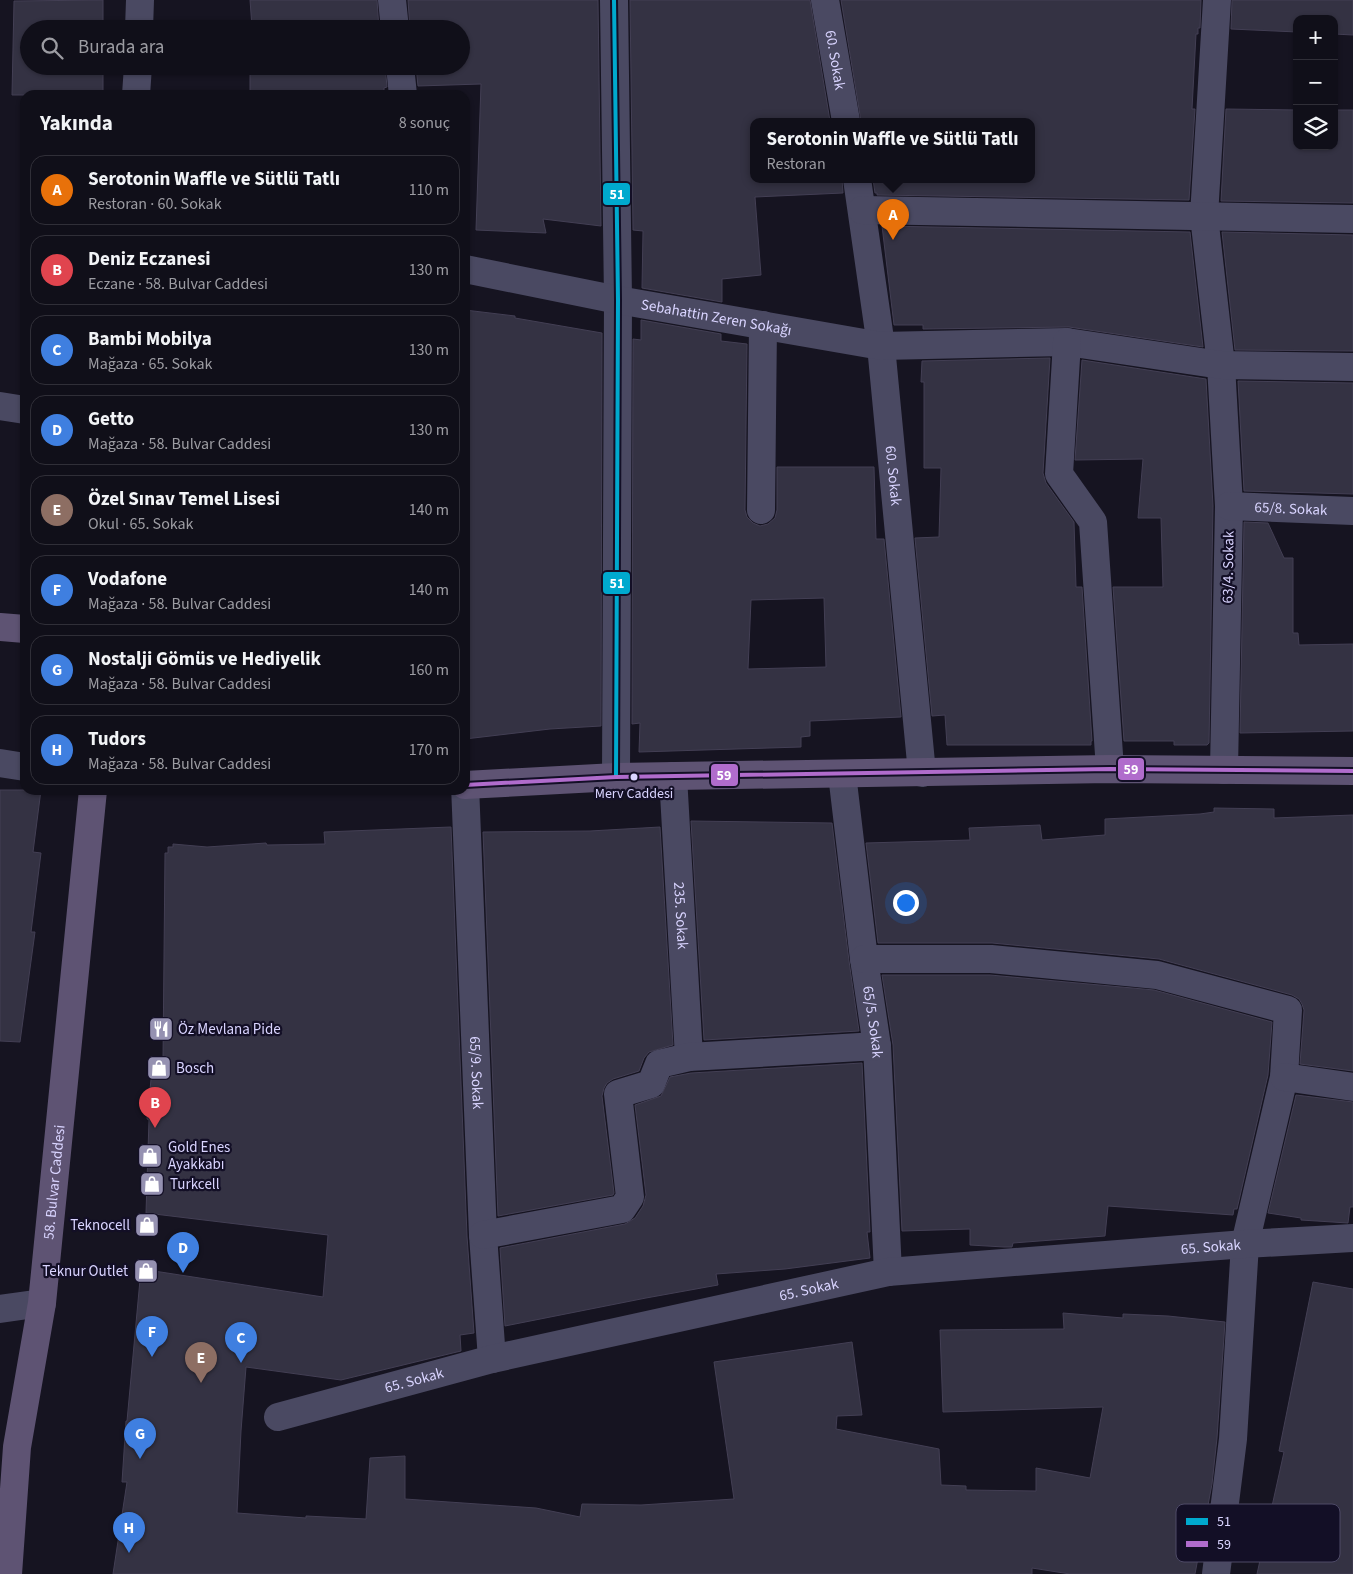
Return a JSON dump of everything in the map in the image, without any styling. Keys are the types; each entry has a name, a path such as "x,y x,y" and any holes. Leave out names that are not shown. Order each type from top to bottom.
{"main road":[{"path":"0,627 20,629"},
{"path":"470,784 616,777 1110,769 1353,771"},
{"name":"58. Bulvar Caddesi","path":"8,1574 8,1445 42,1303 93,795"}],"street":[{"path":"139,20 140,0"},
{"path":"392,0 395,20"},
{"path":"614,0 618,300 616,777"},
{"name":"60. Sokak","path":"825,0 845,118"},
{"name":"63/4. Sokak","path":"1217,0 1204,216 1221,365 1229,506 1224,770"},
{"path":"136,90 137,75"},
{"path":"401,75 402,90"},
{"name":"60. Sokak","path":"858,183 881,346 922,772"},
{"path":"862,210 1353,219"},
{"name":"Sebahattin Zeren Sokağı","path":"470,270 618,300 881,346 1067,342 1221,365 1353,366"},
{"path":"761,510 763,325"},
{"path":"1067,342 1059,474 1093,522 1110,769"},
{"path":"0,406 20,409"},
{"name":"65/8. Sokak","path":"1229,506 1353,511"},
{"path":"0,764 20,766"},
{"name":"65/5. Sokak","path":"842,774 864,959 878,1046 888,1272"},
{"name":"235. Sokak","path":"673,776 689,1057"},
{"name":"65/9. Sokak","path":"465,795 483,1235 492,1359"},
{"path":"864,959 991,959 1157,975 1288,1010 1284,1077 1245,1244 1233,1439 1225,1504"},
{"path":"483,1235 622,1209 630,1198 618,1094 651,1084 659,1064 689,1057 878,1046"},
{"path":"1284,1077 1353,1087"},
{"name":"65. Sokak","path":"278,1418 492,1359 888,1272 1245,1244 1353,1238"},
{"path":"0,1309 42,1303"}],"building":[{"path":"103,0 103,20 20,20 20,75 103,75 103,90 20,90 20,95 12,95 14,1"},
{"path":"250,0 377,0 378,20 251,20"},
{"path":"408,0 598,0 601,226 543,219 546,233 476,230 481,84 418,86 417,75 470,75 470,20 409,20"},
{"path":"630,0 810,0 830,118 750,118 750,183 842,183 843,193 755,197 761,275 722,279 722,302 642,288 643,231 633,230"},
{"path":"841,0 1201,0 1200,28 1198,28 1198,34 1196,34 1192,109 1195,109 1189,200 877,195 874,183 1035,183 1035,118 861,118"},
{"path":"1232,0 1353,0 1353,35 1338,34 1338,15 1293,15 1293,32 1231,29"},
{"path":"250,75 386,75 387,87 384,90 250,90"},
{"path":"1226,109 1293,110 1293,150 1338,150 1338,110 1353,110 1353,203 1221,201"},
{"path":"882,226 1190,232 1203,347 1069,327 923,329 923,325 894,325"},
{"path":"1222,232 1353,235 1353,351 1235,350"},
{"path":"470,311 515,316 515,318 602,333 601,726 550,729 470,738"},
{"path":"641,320 721,334 721,341 747,344 745,510 747,517 753,523 760,526 768,524 775,518 777,510 777,467 874,467 876,539 884,539 901,717 810,721 810,736 801,737 801,747 639,752 640,723 632,724 633,339 641,340","holes":["824,598 826,667 748,669 751,600"]},
{"path":"1050,358 1043,473 1046,483 1074,522 1076,587 1082,587 1091,745 947,745 945,715 932,716 915,538 939,537 941,468 924,468 924,382 921,382 922,361"},
{"path":"1082,360 1206,379 1213,506 1209,743 1207,745 1174,745 1174,741 1124,741 1113,587 1163,587 1161,518 1138,518 1143,459 1075,460"},
{"path":"1238,381 1353,383 1353,494 1244,491"},
{"path":"1244,522 1268,523 1284,558 1293,558 1293,633 1298,633 1299,645 1353,644 1353,731 1240,733"},
{"path":"0,790 20,790 20,795 40,795 33,852 41,853 31,932 35,932 20,1042 0,1041"},
{"path":"1214,808 1274,809 1274,818 1353,815 1353,1071 1300,1064 1304,1010 1299,999 1292,995 1159,959 992,943 878,943 866,843 970,840 969,828 1040,825 1042,840 1105,835 1105,819 1200,814 1214,812"},
{"path":"691,821 832,823 859,1031 704,1040"},
{"path":"451,827 467,1236 474,1333 460,1335 461,1351 341,1380 246,1367 237,1513 306,1518 306,1516 366,1519 370,1458 405,1456 405,1499 536,1508 580,1517 582,1504 641,1505 734,1499 714,1362 852,1342 862,1415 837,1416 836,1429 939,1449 941,1485 966,1486 966,1490 1036,1491 1036,1468 1090,1478 1103,1407 943,1412 940,1330 1064,1329 1063,1313 1123,1318 1123,1314 1168,1316 1225,1322 1217,1438 1208,1504 1176,1504 1176,1562 1197,1562 1195,1574 1070,1574 1032,1568 1032,1574 113,1574 127,1482 122,1482 141,1269 323,1297 328,1235 146,1213 149,1120 147,1119 153,1060 163,1060 165,853 168,853 168,847 173,847 173,844 207,847 266,843 267,845 325,844 324,832"},
{"path":"660,827 673,1045 649,1052 644,1058 639,1071 613,1079 604,1088 602,1096 614,1193 613,1195 498,1216 483,832 590,831"},
{"path":"882,975 990,975 1154,990 1272,1022 1268,1075 1237,1209 1234,1209 1233,1215 1108,1206 1105,1236 1013,1243 1012,1247 970,1245 970,1229 902,1231 893,1045"},
{"path":"862,1063 870,1232 867,1232 870,1258 785,1269 716,1274 718,1285 505,1326 500,1248 625,1224 635,1218 643,1206 646,1195 635,1105 661,1096 670,1077 691,1073"},
{"path":"1296,1095 1353,1102 1353,1207 1350,1207 1348,1223 1301,1220 1301,1218 1268,1213"},
{"path":"1313,1282 1353,1289 1353,1574 1257,1574 1260,1562 1340,1562 1340,1504 1272,1504 1284,1452 1279,1451"}],"transit line":[{"name":"51","path":"614,0 618,300 616,777"},
{"name":"59","path":"470,785 616,777 1110,769 1353,771"}],"place":[{"name":"Serotonin Waffle ve Sütlü Tatlı","path":"893,240"},
{"name":"Merv Caddesi","path":"634,777"},
{"name":"Öz Mevlana Pide","path":"161,1029"},
{"name":"Bosch","path":"159,1068"},
{"name":"Deniz Eczanesi","path":"155,1128"},
{"name":"Gold Enes Ayakkabı","path":"150,1156"},
{"name":"Turkcell","path":"152,1184"},
{"name":"Teknocell","path":"147,1225"},
{"name":"Teknur Outlet","path":"146,1271"},
{"name":"Getto","path":"183,1273"},
{"name":"Vodafone","path":"152,1357"},
{"name":"Bambi Mobilya","path":"241,1363"},
{"name":"Özel Sınav Temel Lisesi","path":"201,1383"},
{"name":"Nostalji Gömüs ve Hediyelik","path":"140,1459"},
{"name":"Tudors","path":"129,1553"}]}
